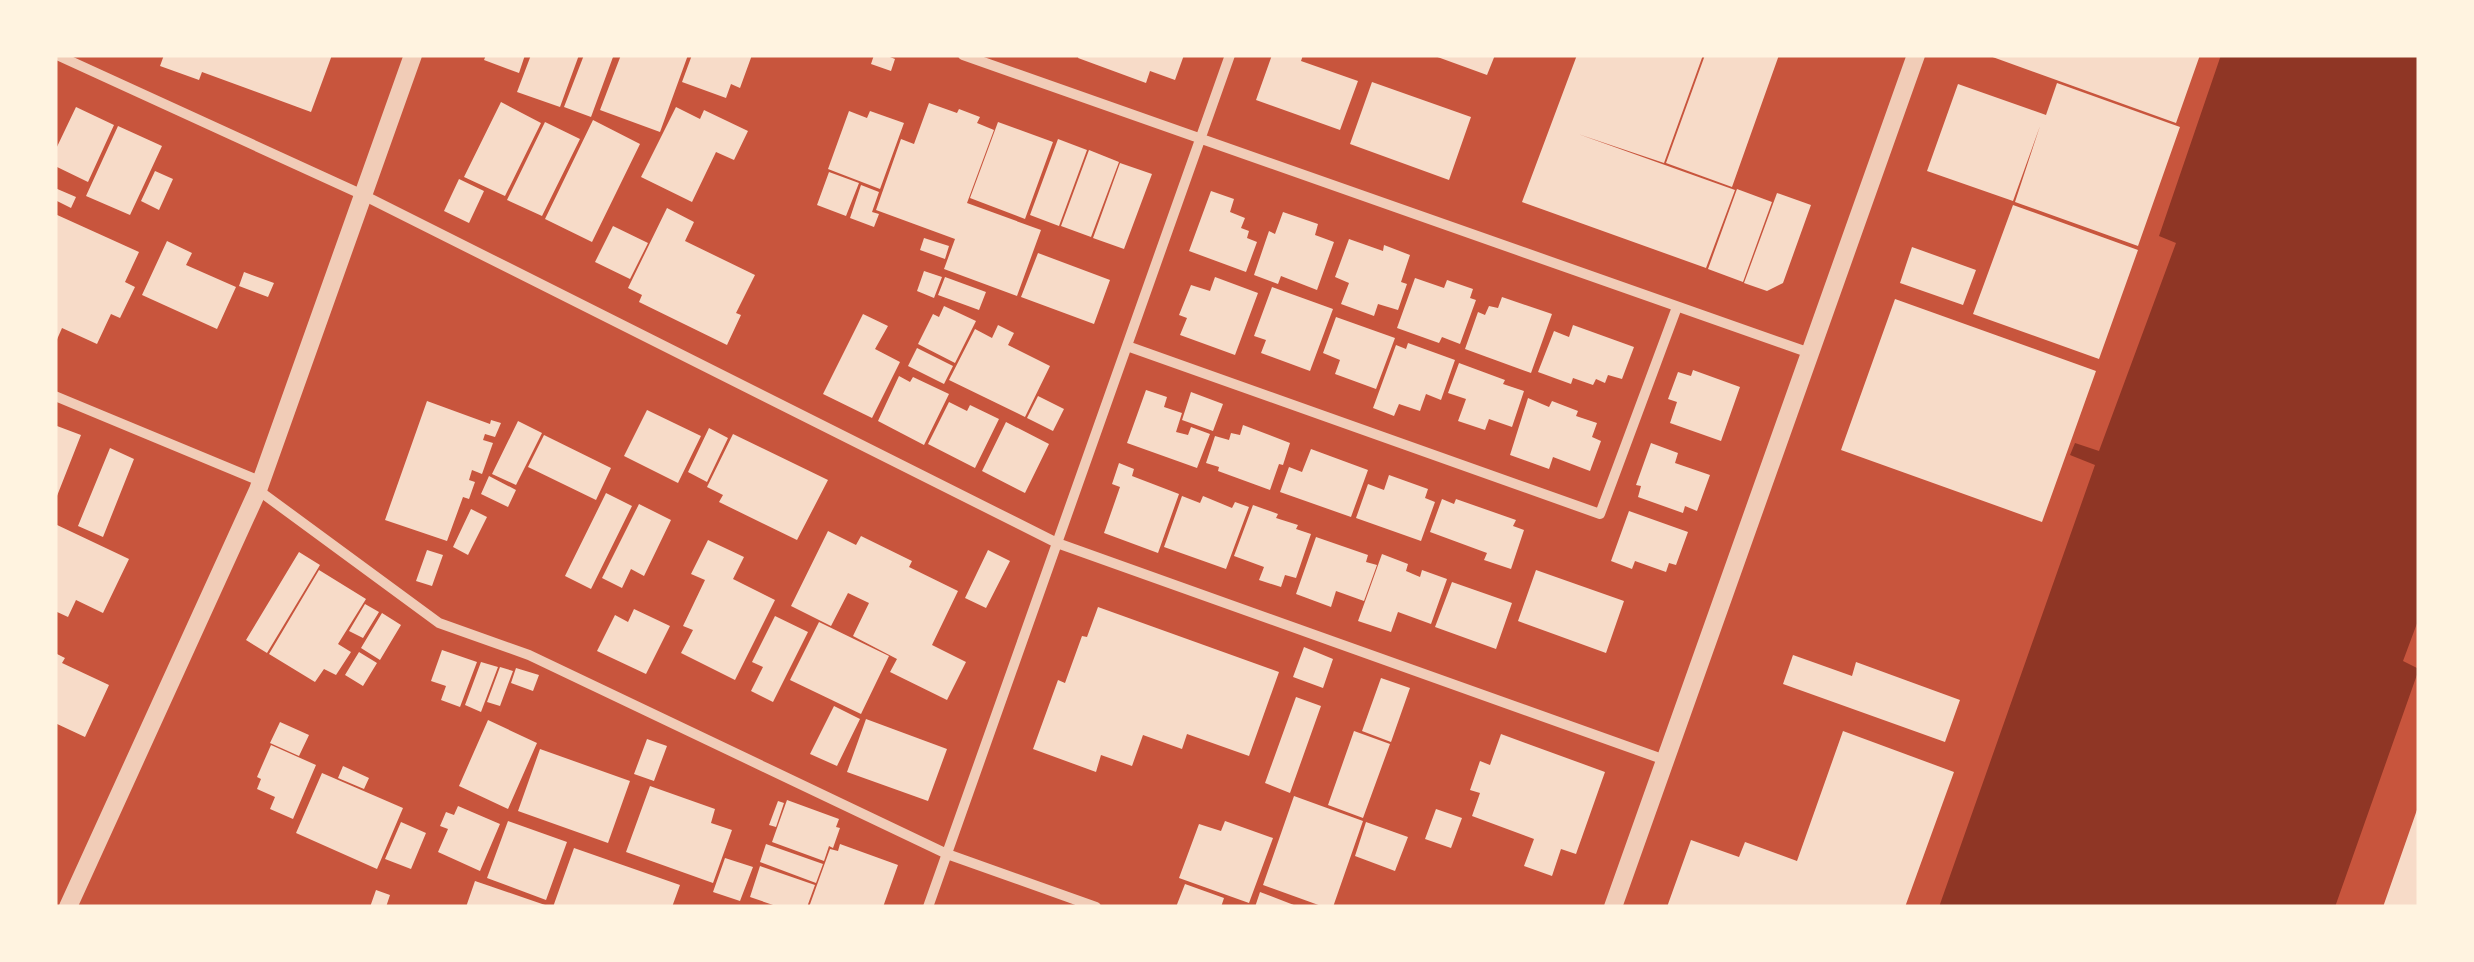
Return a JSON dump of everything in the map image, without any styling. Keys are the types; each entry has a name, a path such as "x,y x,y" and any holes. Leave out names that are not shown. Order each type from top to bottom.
{"street":[{"path":"56,55 363,195 1057,543 1665,760"},
{"path":"68,907 259,485 413,55"},
{"path":"964,55 1810,353"},
{"path":"928,907 1230,55"},
{"path":"1613,907 1916,55"},
{"path":"1126,346 1600,514 1677,307"},
{"path":"55,396 259,485 439,623 529,656 946,854 1096,907"}],"shaded area":[{"path":"2221,55 2419,55 2419,618 2403,661 2419,669 2335,907 1939,907 2095,465 2070,455 2075,443 2099,451 2176,243 2159,236"}],"building":[{"path":"164,55 332,55 311,112 202,72 199,80 160,66"},
{"path":"486,55 525,55 519,73 484,60"},
{"path":"531,55 579,55 560,107 517,92"},
{"path":"584,55 613,57 591,117 564,107"},
{"path":"621,55 688,55 660,132 600,110"},
{"path":"692,55 752,55 740,88 731,84 726,98 682,82"},
{"path":"874,55 895,59 891,71 871,64"},
{"path":"1184,55 1175,80 1150,71 1146,83 1078,58"},
{"path":"1272,55 1303,55 1301,61 1358,81 1340,130 1256,100"},
{"path":"1432,55 1495,55 1487,75"},
{"path":"1577,55 1703,55 1664,163 1578,134 1735,190 1706,268 1522,202"},
{"path":"1705,55 1779,55 1732,187 1666,163"},
{"path":"1987,55 2200,55 2176,123"},
{"path":"1372,82 1471,117 1449,180 1350,144"},
{"path":"2057,83 2180,127 2138,246 2015,202 2040,126 2013,201 1927,171 1958,84 2046,115"},
{"path":"501,102 541,123 505,196 464,177"},
{"path":"929,103 980,117 977,123 994,130 967,203 1041,230 1017,296 944,269 955,239 876,210 901,139 914,144"},
{"path":"76,107 114,125 88,182 55,166 55,151"},
{"path":"676,107 700,119 704,110 748,131 734,160 716,152 692,202 641,177"},
{"path":"849,111 867,118 870,111 904,123 880,189 828,169"},
{"path":"593,120 640,144 592,242 545,219"},
{"path":"545,122 580,139 542,216 507,200"},
{"path":"998,122 1053,142 1025,219 970,198"},
{"path":"118,126 162,146 130,215 86,196"},
{"path":"1058,139 1087,150 1059,226 1030,215"},
{"path":"1089,150 1119,162 1091,237 1061,226"},
{"path":"1120,163 1152,174 1124,249 1093,238"},
{"path":"155,171 173,179 159,210 141,201"},
{"path":"829,172 859,183 846,216 817,205"},
{"path":"459,179 484,191 469,223 444,211"},
{"path":"861,185 879,192 872,212 879,214 874,227 850,218"},
{"path":"55,188 76,197 71,208 55,200"},
{"path":"1737,189 1772,202 1743,282 1708,269"},
{"path":"1211,191 1234,199 1230,212 1245,218 1241,228 1249,231 1247,238 1257,242 1246,272 1189,251"},
{"path":"1777,193 1811,205 1783,283 1767,291 1744,283"},
{"path":"2013,205 2138,250 2099,359 1973,314"},
{"path":"667,208 694,222 685,241 755,275 736,313 741,315 727,345 639,302 642,295 628,288"},
{"path":"1283,212 1318,224 1315,235 1334,242 1317,290 1281,276 1278,284 1254,275 1269,231 1275,234"},
{"path":"55,214 139,252 125,282 135,287 120,318 111,314 97,344 62,328 55,344"},
{"path":"613,226 648,243 630,279 595,262"},
{"path":"924,238 949,246 945,259 920,250"},
{"path":"1349,239 1383,251 1384,245 1410,255 1401,282 1407,284 1398,310 1378,304 1374,316 1341,304 1349,283 1335,277"},
{"path":"167,241 192,253 186,265 236,287 217,329 142,295"},
{"path":"1912,247 1976,270 1963,305 1900,283"},
{"path":"1038,253 1110,280 1094,324 1021,297"},
{"path":"924,271 942,277 934,298 917,291"},
{"path":"244,272 274,283 268,297 239,286"},
{"path":"945,277 986,292 979,310 938,295"},
{"path":"1215,277 1258,293 1235,355 1180,335 1187,318 1179,315 1191,285 1210,291"},
{"path":"1415,278 1444,288 1447,280 1473,289 1470,298 1476,300 1460,344 1442,337 1439,343 1397,328"},
{"path":"1272,287 1333,309 1310,371 1261,353 1266,340 1254,336"},
{"path":"1502,297 1552,314 1531,373 1465,349 1478,312 1485,315 1489,306 1498,308"},
{"path":"1895,299 2096,371 2042,522 1841,450"},
{"path":"944,306 976,321 955,363 918,344 933,314 939,317"},
{"path":"863,314 888,326 875,349 900,362 872,418 823,394"},
{"path":"1336,317 1395,338 1376,389 1335,374 1340,360 1323,353"},
{"path":"998,325 1014,333 1008,345 1050,366 1025,417 949,380 975,329 992,338"},
{"path":"1573,325 1634,347 1622,379 1608,375 1605,383 1596,379 1593,385 1573,378 1571,384 1538,372 1554,331 1569,337"},
{"path":"1408,343 1455,360 1441,400 1426,394 1420,411 1399,404 1394,416 1373,408 1396,345 1406,349"},
{"path":"917,348 953,366 944,384 908,366"},
{"path":"1459,363 1524,391 1512,427 1489,419 1485,430 1458,421 1466,399 1448,393"},
{"path":"1693,370 1740,387 1721,441 1670,423 1677,402 1668,399 1678,372 1691,376"},
{"path":"899,376 910,382 913,377 949,394 924,445 878,421"},
{"path":"1146,390 1167,397 1164,407 1182,413 1176,432 1188,435 1191,427 1210,434 1197,468 1127,443"},
{"path":"1191,392 1223,404 1213,431 1182,420"},
{"path":"1038,396 1064,409 1053,431 1027,418"},
{"path":"1528,398 1549,407 1552,401 1597,423 1592,437 1601,441 1590,471 1553,457 1549,469 1510,455"},
{"path":"427,401 490,424 491,420 501,423 495,437 485,434 483,440 493,443 482,474 472,470 469,480 475,482 469,499 463,497 447,541 385,520"},
{"path":"949,402 967,411 970,405 999,419 975,468 928,444"},
{"path":"647,410 701,436 678,483 624,456"},
{"path":"518,421 542,433 516,485 492,474"},
{"path":"1006,422 1049,444 1025,493 982,471"},
{"path":"1243,425 1290,443 1270,490 1206,463 1215,436 1229,440 1231,433 1240,435"},
{"path":"57,426 81,435 55,501 55,431"},
{"path":"709,428 728,438 707,482 688,472"},
{"path":"733,434 828,480 797,540 719,502 723,495 707,487"},
{"path":"544,435 611,468 596,500 528,467"},
{"path":"1651,443 1678,453 1675,463 1710,475 1697,511 1685,506 1683,513 1638,497 1641,486 1636,485"},
{"path":"110,448 134,459 103,537 78,526"},
{"path":"1311,449 1368,470 1351,517 1280,492 1289,467 1302,472"},
{"path":"1119,463 1134,469 1132,476 1179,494 1158,553 1104,533 1120,487 1112,484"},
{"path":"1389,475 1428,489 1425,498 1435,502 1421,541 1356,518 1368,484 1384,490"},
{"path":"489,476 516,490 508,507 481,494"},
{"path":"606,493 632,506 591,589 565,576"},
{"path":"1182,496 1200,503 1203,496 1232,508 1235,502 1249,507 1226,569 1164,547"},
{"path":"1442,499 1454,504 1456,499 1516,520 1513,526 1524,530 1511,569 1484,560 1487,553 1430,532"},
{"path":"639,504 671,520 644,576 631,569 622,588 602,578"},
{"path":"1253,505 1278,514 1276,518 1311,534 1296,578 1285,575 1281,587 1259,580 1264,567 1234,556"},
{"path":"471,509 487,517 468,555 453,547"},
{"path":"1629,511 1688,532 1676,565 1669,563 1666,572 1635,561 1632,569 1611,561"},
{"path":"55,524 129,559 103,613 76,600 68,617 55,611"},
{"path":"828,531 856,545 861,536 912,561 909,567 958,591 932,645 966,662 947,700 890,672 897,659 853,636 869,603 848,593 831,626 791,606"},
{"path":"1316,537 1368,555 1366,562 1377,565 1364,601 1336,591 1331,607 1296,594"},
{"path":"708,540 744,557 733,579 775,600 735,680 681,653 693,630 683,626 705,580 691,574"},
{"path":"427,550 443,555 432,586 416,581"},
{"path":"988,550 1010,561 986,608 965,598"},
{"path":"299,552 320,565 267,653 246,640"},
{"path":"1382,554 1408,564 1406,571 1420,577 1422,570 1447,579 1431,624 1398,612 1391,632 1358,621"},
{"path":"319,570 366,599 338,644 351,652 336,675 324,669 315,682 269,654"},
{"path":"1536,570 1624,601 1606,653 1518,621"},
{"path":"1452,582 1512,603 1496,649 1435,627"},
{"path":"365,604 379,612 363,638 349,631"},
{"path":"1098,607 1279,672 1249,756 1187,734 1182,749 1143,735 1132,766 1101,755 1096,772 1033,749 1058,680 1065,683 1082,636 1087,637"},
{"path":"634,609 670,626 646,674 597,651 615,615 628,622"},
{"path":"382,613 401,625 380,660 361,648"},
{"path":"775,616 808,632 773,702 751,691 763,667 752,662"},
{"path":"819,622 889,656 861,714 790,680"},
{"path":"1304,647 1333,659 1323,688 1293,677"},
{"path":"442,650 477,662 460,707 441,700 446,686 431,681"},
{"path":"359,652 377,663 363,686 345,675"},
{"path":"55,653 65,658 62,663 109,685 85,737 55,723"},
{"path":"1793,655 1852,676 1856,662 1960,700 1945,742 1783,684"},
{"path":"481,662 498,667 481,712 465,705"},
{"path":"500,667 513,671 500,706 487,702"},
{"path":"516,668 539,675 533,691 511,683"},
{"path":"1381,678 1410,688 1391,742 1362,731"},
{"path":"1296,697 1321,706 1290,793 1265,783"},
{"path":"834,706 860,719 837,766 810,754"},
{"path":"866,719 947,749 928,801 847,772"},
{"path":"488,720 537,743 508,809 459,786"},
{"path":"280,722 309,735 299,756 270,743"},
{"path":"1354,731 1390,744 1363,818 1328,805"},
{"path":"1843,731 1954,772 1905,907 1667,907 1691,840 1739,857 1745,842 1797,861"},
{"path":"1501,734 1605,772 1576,854 1561,849 1552,876 1524,866 1534,839 1472,816 1480,793 1470,790 1480,761 1490,765"},
{"path":"647,739 667,746 654,781 634,774"},
{"path":"271,745 316,765 293,819 270,809 275,797 257,789 261,779 257,777"},
{"path":"540,749 630,781 608,843 518,811"},
{"path":"343,766 369,778 364,789 338,778"},
{"path":"322,773 403,808 377,869 296,833"},
{"path":"650,786 715,809 711,823 732,830 713,883 626,852"},
{"path":"1294,796 1363,821 1333,907 1263,885"},
{"path":"787,800 839,819 833,848 829,846 824,861 772,842"},
{"path":"778,801 784,803 776,827 769,825"},
{"path":"458,806 500,824 480,871 438,852 448,829 440,826 446,812 454,815"},
{"path":"2418,807 2419,907 2383,907"},
{"path":"1436,809 1462,818 1451,848 1425,839"},
{"path":"508,821 567,842 546,900 487,878"},
{"path":"1225,821 1273,838 1249,903 1179,878 1199,824 1221,831"},
{"path":"401,822 426,833 411,869 385,859"},
{"path":"1366,822 1408,837 1395,871 1355,856"},
{"path":"766,844 823,864 816,883 760,862"},
{"path":"840,844 898,865 883,907 809,907 830,849 838,851"},
{"path":"574,848 680,885 672,907 553,907"},
{"path":"725,858 753,867 740,901 713,892"},
{"path":"760,866 815,885 807,907 779,907 750,897"},
{"path":"475,881 548,906 548,907 466,907"},
{"path":"1185,884 1224,898 1221,907 1176,907"},
{"path":"376,890 390,895 386,907 370,907"},
{"path":"1260,892 1299,907 1255,907"}]}
